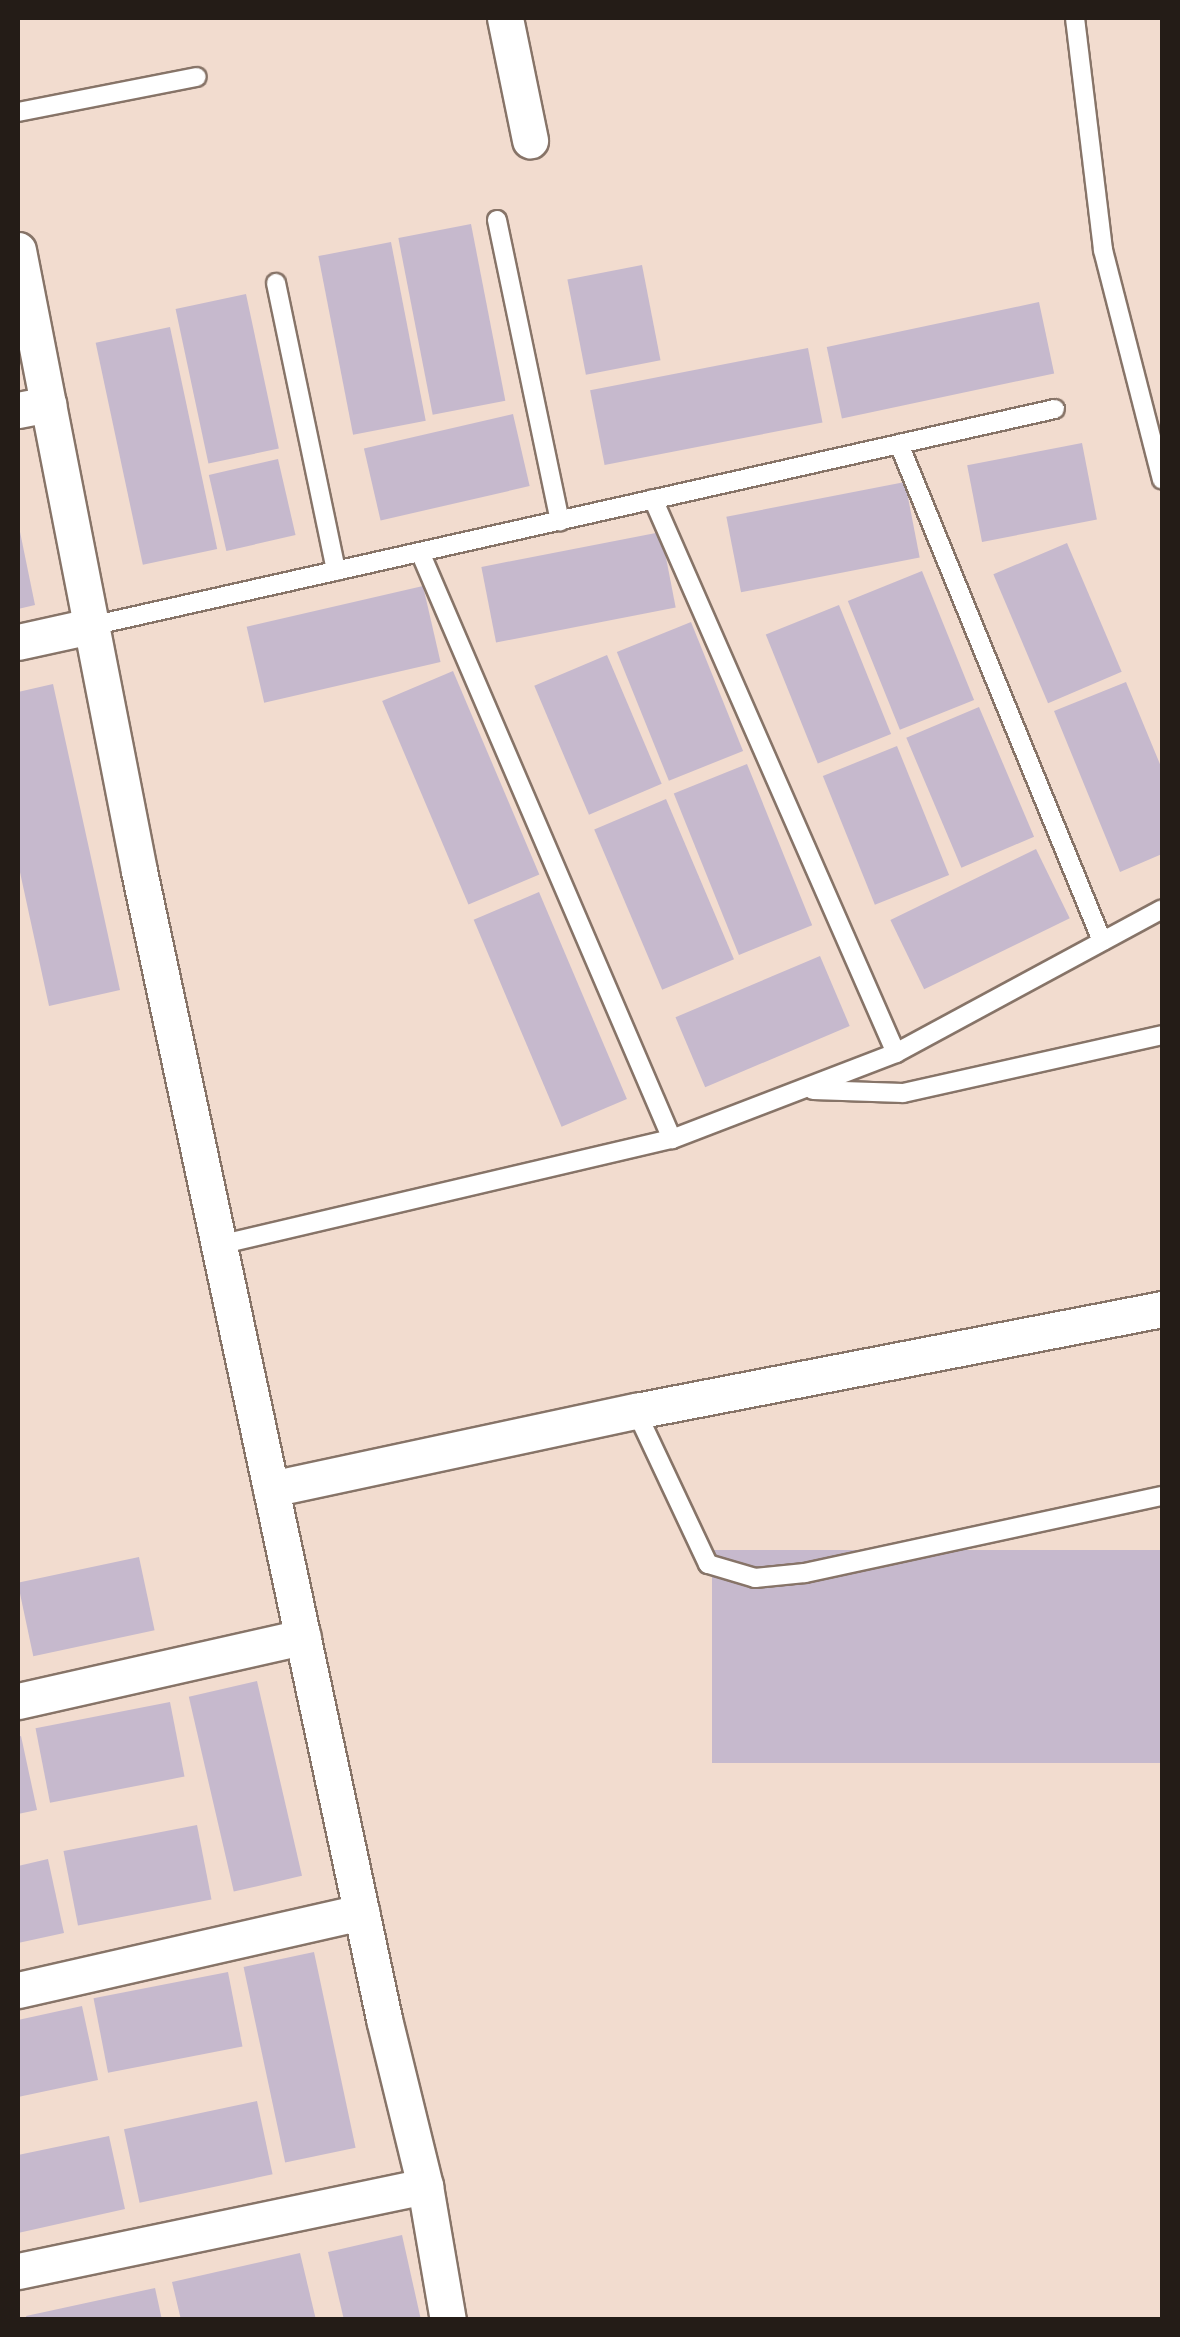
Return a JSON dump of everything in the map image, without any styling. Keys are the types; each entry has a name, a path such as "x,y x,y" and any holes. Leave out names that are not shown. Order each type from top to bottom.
{"street":[{"path":"505,18 530,140"},
{"path":"18,250 32,407 91,626 361,1912 425,2186 448,2320"},
{"path":"18,642 91,626"},
{"path":"272,1489 636,1411 1162,1309"},
{"path":"18,1702 303,1638"},
{"path":"18,1990 361,1912"},
{"path":"18,2271 425,2186"}],"lane":[{"path":"1075,18 1103,250 1162,480"},
{"path":"18,112 197,76"},
{"path":"497,220 560,521"},
{"path":"276,283 336,571"},
{"path":"91,626 1054,409"},
{"path":"899,444 1102,940"},
{"path":"653,500 896,1053"},
{"path":"420,552 672,1138"},
{"path":"219,1245 672,1138 807,1090 896,1053 1162,909"},
{"path":"807,1090 903,1093 1162,1035"},
{"path":"636,1411 708,1564 755,1578 805,1572 1162,1496"}],"building":[{"path":"471,224 505,401 433,415 398,238"},
{"path":"391,242 426,421 353,435 318,256"},
{"path":"642,265 661,360 586,375 567,280"},
{"path":"246,294 279,449 208,464 176,309"},
{"path":"1039,302 1054,373 842,419 827,347"},
{"path":"170,327 217,549 143,565 96,343"},
{"path":"808,348 823,423 605,465 590,390"},
{"path":"513,414 530,486 381,521 364,448"},
{"path":"1082,443 1097,520 982,542 967,465"},
{"path":"278,459 296,535 226,551 209,475"},
{"path":"905,482 920,558 741,592 726,517"},
{"path":"18,528 35,605 18,609"},
{"path":"661,532 676,608 496,643 481,567"},
{"path":"1067,543 1122,672 1048,703 993,574"},
{"path":"922,571 974,700 900,730 848,601"},
{"path":"423,586 441,662 264,703 247,627"},
{"path":"839,605 891,734 818,763 766,635"},
{"path":"691,622 743,751 669,781 617,652"},
{"path":"607,655 662,784 589,815 534,686"},
{"path":"453,671 539,874 468,905 382,701"},
{"path":"1126,682 1162,769 1162,854 1120,872 1054,711"},
{"path":"53,684 120,990 49,1006 18,863 18,692"},
{"path":"979,707 1034,837 961,868 906,738"},
{"path":"897,746 949,875 875,905 823,776"},
{"path":"747,764 812,925 739,955 674,794"},
{"path":"666,799 734,959 662,990 594,829"},
{"path":"1036,849 1070,918 924,989 890,920"},
{"path":"539,892 627,1099 562,1127 474,920"},
{"path":"820,956 850,1026 705,1087 675,1017"},
{"path":"712,1550 1162,1550 1162,1763 712,1763"},
{"path":"139,1557 155,1630 33,1656 18,1583"},
{"path":"257,1681 302,1876 234,1892 189,1697"},
{"path":"170,1702 185,1777 50,1803 36,1728"},
{"path":"21,1736 37,1810 18,1814 18,1737"},
{"path":"197,1825 212,1900 78,1926 63,1851"},
{"path":"48,1859 64,1933 18,1943 18,1866"},
{"path":"314,1952 356,2148 285,2163 244,1967"},
{"path":"228,1972 243,2047 108,2073 94,1998"},
{"path":"82,2006 98,2080 18,2097 18,2020"},
{"path":"257,2101 273,2174 140,2203 124,2129"},
{"path":"109,2136 125,2209 18,2233 18,2155"},
{"path":"402,2235 421,2320 344,2320 328,2252"},
{"path":"300,2253 316,2320 181,2320 172,2282"},
{"path":"155,2288 162,2320 27,2320 26,2316"}]}
